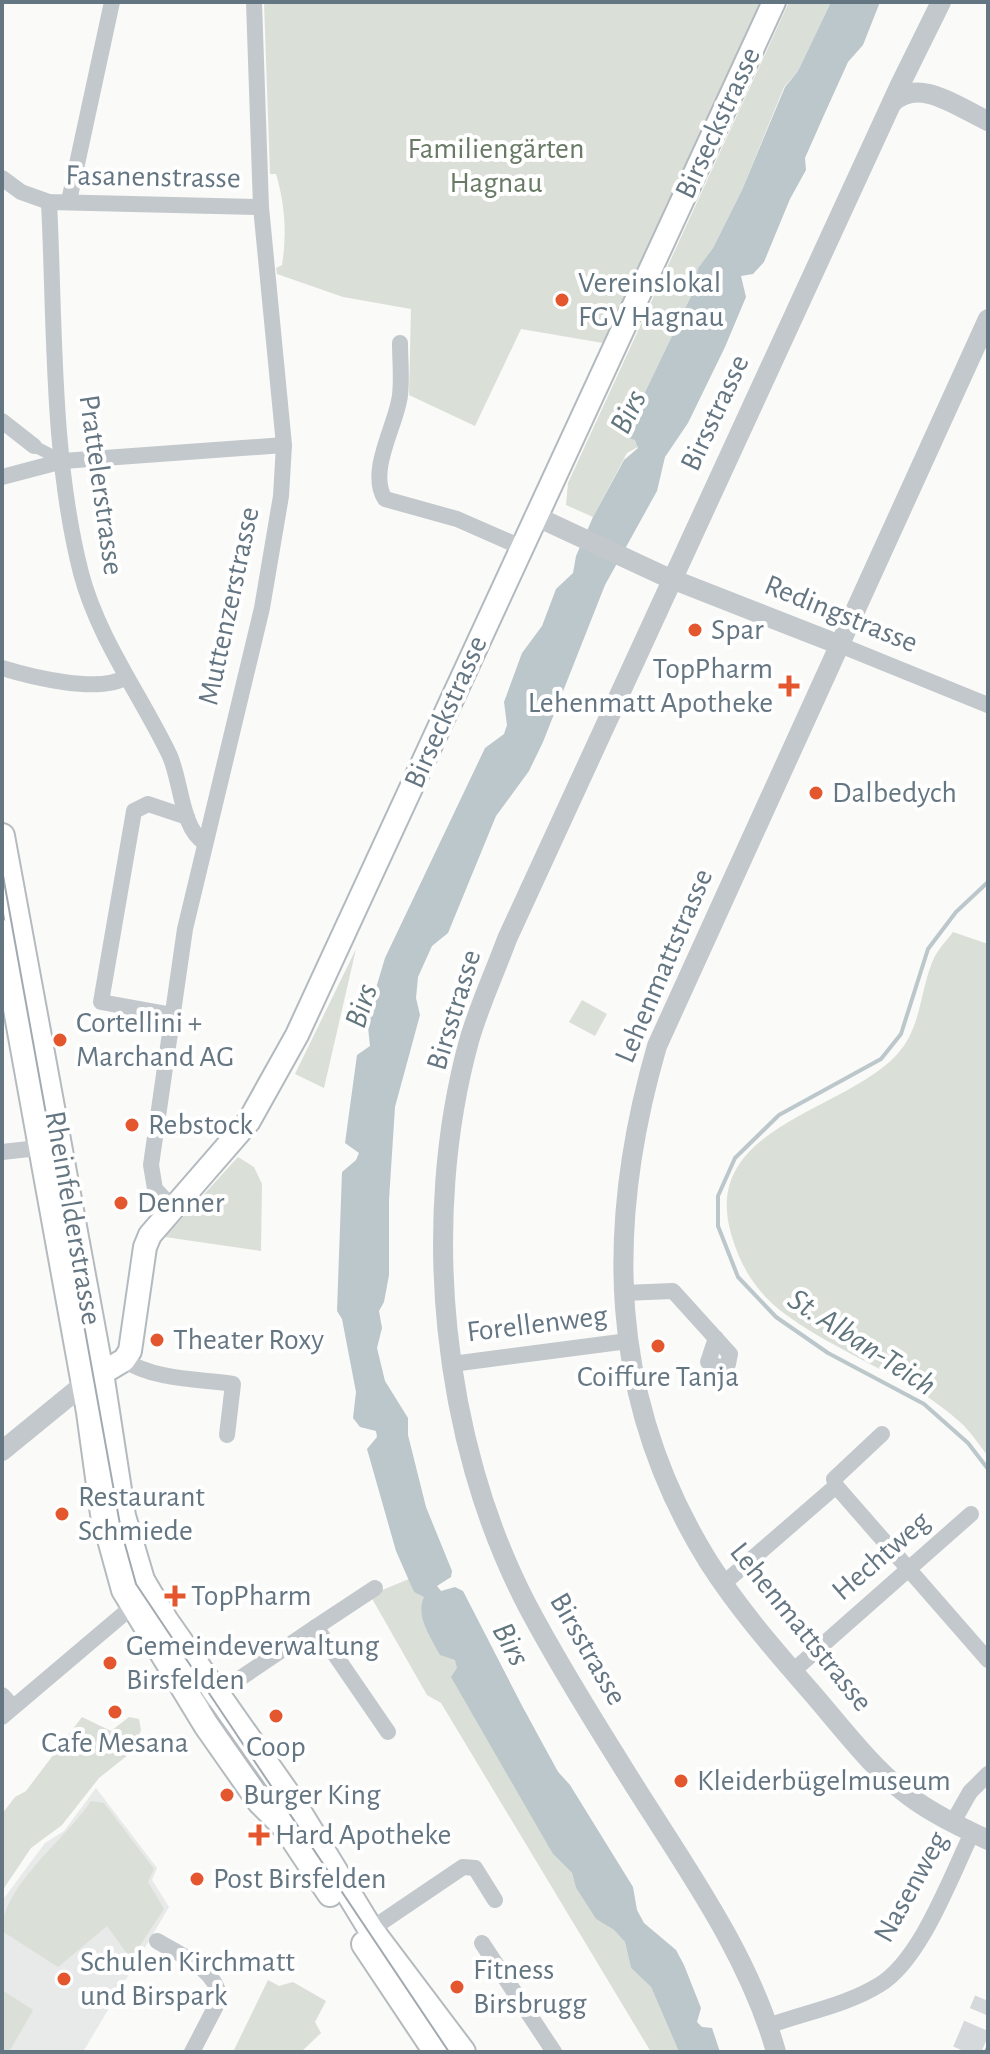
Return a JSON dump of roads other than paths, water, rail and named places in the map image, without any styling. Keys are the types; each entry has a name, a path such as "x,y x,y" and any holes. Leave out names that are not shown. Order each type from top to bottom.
{"main road":[{"name":"Birseckstrasse","path":"124,1360 133,1338 145,1247 157,1224 229,1147 264,1099 332,961 521,547 542,520 774,2"},
{"name":"Rheinfelderstrasse","path":"2,836 93,1379"},
{"name":"Rheinfelderstrasse","path":"2,932 93,1379 142,1601"},
{"path":"93,1379 124,1360"},
{"path":"142,1601 225,1753 365,1934 463,2052"},
{"path":"142,1601 220,1694 293,1802 365,1934 436,2052"}],"street":[{"path":"69,201 112,2"},
{"name":"Muttenzerstrasse","path":"172,1207 155,1189 151,1176 185,929 262,608 281,496 284,445 261,207 254,2"},
{"name":"Birsstrasse","path":"776,2052 768,2026 722,1932 526,1604 470,1455 452,1364 443,1243 448,1154 469,1040 507,939 664,575 941,2"},
{"path":"916,57 917,77 924,91"},
{"path":"892,103 910,91 924,91 988,121"},
{"name":"Fasanenstrasse","path":"2,178 21,192 49,202 261,207"},
{"name":"Prattelerstrasse","path":"49,202 63,461 81,572 126,677 174,765 195,836 204,842"},
{"name":"Lehenmattstrasse","path":"980,1837 895,1784 793,1671 723,1584 691,1532 659,1460 644,1414 628,1341 623,1293 627,1174 640,1106 657,1046 988,319"},
{"path":"400,343 400,397 383,450 380,492 385,499 457,519 521,547"},
{"path":"2,421 34,446 63,461"},
{"path":"2,477 63,461 284,445"},
{"name":"Redingstrasse","path":"542,520 664,575 988,705"},
{"path":"2,668 98,685 116,683 126,677"},
{"path":"173,1015 101,1002 134,811 148,804 187,817"},
{"path":"2,1152 29,1149"},
{"path":"623,1293 673,1291 716,1338"},
{"name":"Forellenweg","path":"452,1364 628,1341"},
{"path":"124,1360 137,1369 233,1384 227,1435"},
{"path":"2,1451 93,1379"},
{"path":"882,1434 834,1479 836,1486 988,1660"},
{"path":"723,1584 836,1486"},
{"name":"Hechtweg","path":"793,1671 971,1514"},
{"path":"188,1690 204,1698 220,1694 375,1588"},
{"path":"6,1706 142,1601"},
{"path":"316,1627 388,1732"},
{"path":"953,1822 970,1792 988,1774"},
{"name":"Nasenweg","path":"768,2026 879,1985 897,1970 980,1837"},
{"path":"365,1934 463,1867 475,1868 495,1900"},
{"path":"157,1941 217,1983 219,2000 192,2052"},
{"path":"482,1943 554,2052"}],"waterway":[{"name":"St. Alban-Teich","path":"988,882 956,912 928,949 901,1034 881,1059 779,1115 735,1158 718,1196 718,1226 738,1277 776,1317 828,1353 924,1404 968,1443 988,1469"},
{"name":"Birs","path":"515,1718 551,1784"}],"tunnel":[{"path":"966,2052 988,2001"}],"tram line":[{"path":"2,870 121,1530 136,1584 449,2052"}],"railway":[{"path":"986,2052 988,2048"}],"place":[{"name":"Vereinslokal FGV Hagnau","path":"562,300"},
{"name":"Spar","path":"695,630"},
{"name":"TopPharm Lehenmatt Apotheke","path":"789,686"},
{"name":"Dalbedych","path":"816,793"},
{"name":"Cortellini + Marchand AG","path":"60,1040"},
{"name":"Rebstock","path":"132,1125"},
{"name":"Denner","path":"121,1203"},
{"name":"Theater Roxy","path":"157,1340"},
{"name":"Coiffure Tanja","path":"658,1346"},
{"name":"Restaurant Schmiede","path":"62,1514"},
{"name":"TopPharm","path":"175,1596"},
{"name":"Gemeindeverwaltung Birsfelden","path":"110,1663"},
{"name":"Cafe Mesana","path":"115,1712"},
{"name":"Coop","path":"276,1716"},
{"name":"Kleiderbügelmuseum","path":"681,1781"},
{"name":"Burger King","path":"227,1795"},
{"name":"Hard Apotheke","path":"259,1835"},
{"name":"Post Birsfelden","path":"197,1879"},
{"name":"Schulen Kirchmatt und Birspark","path":"64,1979"},
{"name":"Fitness Birsbrugg","path":"457,1987"}],"park label":[{"name":"Familiengärten Hagnau","path":"496,166"}]}
